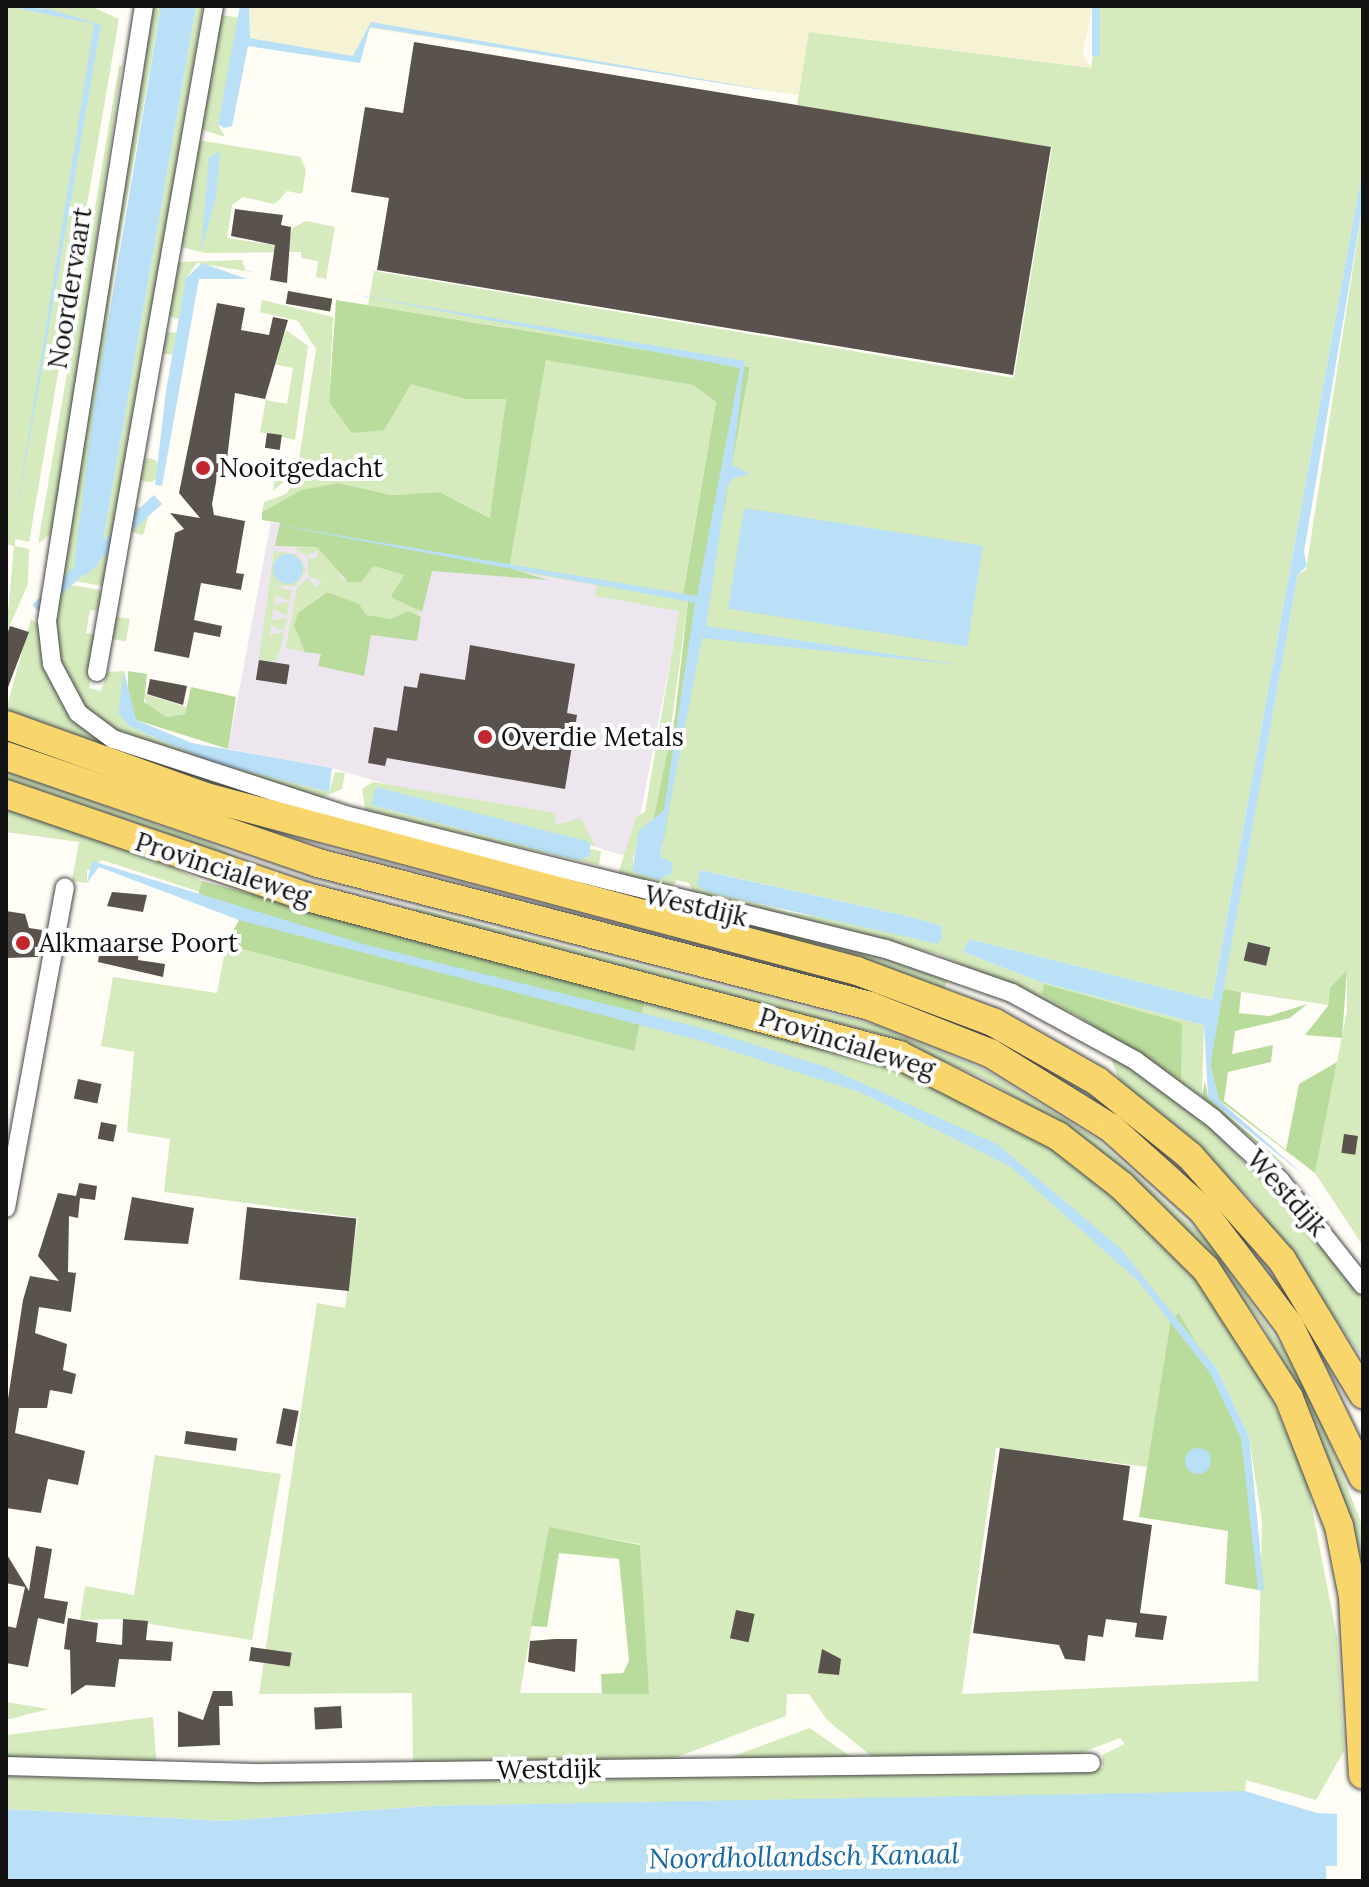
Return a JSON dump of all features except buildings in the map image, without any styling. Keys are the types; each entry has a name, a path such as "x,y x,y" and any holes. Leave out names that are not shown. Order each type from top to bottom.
{"main road":[{"name":"Westdijk","path":"6,725 260,813 857,971 993,1022 1097,1081 1190,1156 1282,1260 1363,1394"},
{"name":"Provincialeweg","path":"6,756 318,863 870,1006 990,1053 1111,1128 1202,1210 1289,1325 1363,1477"},
{"name":"Provincialeweg","path":"6,794 307,897 899,1055 1058,1136 1122,1186 1206,1269 1289,1398 1339,1526 1353,1597 1363,1775"}],"street":[{"name":"Noordervaart","path":"53,580 144,6"},
{"path":"97,672 214,6"},
{"name":"Westdijk","path":"53,580 52,664 67,699 99,732 359,819 886,949 1012,993 1136,1061 1214,1119 1280,1180 1363,1285"},
{"path":"6,1208 13,1126 65,887"},
{"name":"Westdijk","path":"6,1766 263,1773 1091,1763"}],"shaded area":[{"path":"249,6 1092,6 1083,55 1092,68 810,32 798,95 368,28 356,57 250,38"},
{"path":"271,522 682,600 632,858 332,768 228,749"}],"green space":[{"path":"6,6 101,25 34,6 90,6 119,19 29,542 15,539 15,546 29,549 28,584 6,634 14,546 6,544"},
{"path":"148,6 161,6 113,278 78,572 99,564 196,6 203,6 107,587 60,578"},
{"path":"1100,6 1363,6 1363,166 1212,1000 969,939 963,952 1041,982 1204,1025 1202,1097 1076,1015 938,954 694,895 689,883 677,880 669,891 618,874 636,817 645,812 679,611 595,596 596,585 508,570 546,359 693,385 716,402 682,599 688,601 667,757 653,821 641,830 633,859 633,871 658,880 673,864 660,856 750,367 368,305 374,271 1014,378 1052,148 797,105 809,32 1091,68","holes":["701,870 942,926 942,937 788,912 697,885"]},
{"path":"217,14 239,18 218,124 225,137 197,128"},
{"path":"119,66 122,66 54,531 38,544"},
{"path":"204,141 300,157 306,170 302,194 287,191 275,204 243,197 232,205 227,238 288,247 292,228 306,221 335,227 326,279 316,277 318,261 301,258 301,252 205,253 178,246 195,144"},
{"path":"1363,204 1363,1246 1315,1173 1347,1011 1347,971 1330,988 1328,1005 1223,989 1298,574 1306,570"},
{"path":"242,260 245,270 258,273 197,263 186,278 181,320 165,314 177,262"},
{"path":"262,300 333,317 329,402 397,405 411,383 465,399 506,399 491,518 440,492 393,495 338,483 301,490 262,512 264,502 286,494 296,480 316,349 298,321 260,312"},
{"path":"336,300 750,367 663,843 653,821 675,716 688,601 682,600 716,402 693,385 546,360 509,568 548,580 432,571 422,612 391,597 404,575 374,566 361,582 348,582 317,547 275,546 280,523 262,520 262,512 301,490 338,483 392,495 440,492 490,518 506,399 465,399 411,384 384,430 352,433 329,402"},
{"path":"286,330 308,346 295,440 260,432 266,400 287,404 293,368 273,364"},
{"path":"179,332 174,355 158,353 164,333"},
{"path":"148,458 157,461 160,470 157,479 148,482 139,479 136,470 139,461"},
{"path":"278,465 290,466 289,477 273,491"},
{"path":"132,505 150,510 143,535 125,530"},
{"path":"317,547 334,559 342,580 361,582 374,566 405,575 399,581 421,617 408,611 391,619 365,615 359,604 322,594 304,610 296,632 305,652 286,648 297,588 308,578 316,587 322,581 308,576 308,558 317,558 318,550 307,556 294,548"},
{"path":"274,551 297,554 306,570 296,586 276,586 291,591 289,601 276,595 274,605 289,602 287,616 273,609 272,620 287,618 284,631 271,625 270,635 284,632 281,648 275,662 259,660 256,680"},
{"path":"58,583 106,591 102,611 90,610 86,633 98,636 89,688 101,691 107,672 124,671 129,726 211,762 329,792 335,772 345,773 342,789 318,799 124,738 81,704 61,668 53,635"},
{"path":"327,592 359,604 366,615 391,619 408,611 421,617 417,641 371,635 364,676 318,666 321,654 305,652 294,626 298,613"},
{"path":"113,616 130,619 126,642 109,639"},
{"path":"31,619 43,629 40,650 61,703 97,735 363,827 949,975 944,990 253,797 6,710"},
{"path":"128,671 147,674 144,702 166,717 185,714 191,687 236,697 228,749 136,720 128,706"},
{"path":"144,694 187,707 185,714 166,717 147,710"},
{"path":"6,771 210,843 240,860 6,785"},
{"path":"373,782 556,813 555,825 581,818 595,846 371,805 578,860 591,849 601,851 599,865 366,813 362,789"},
{"path":"6,806 160,861 202,881 200,892 102,860 87,871 87,883 72,881 79,842 6,832"},
{"path":"202,881 645,999 634,1051 226,945 239,920 197,900"},
{"path":"416,908 879,1026 985,1070 1097,1139 1209,1242 1305,1380 1362,1525 1363,1596 1300,1392 1261,1322 1162,1204 1071,1130 985,1079 880,1034 414,917"},
{"path":"226,945 633,1050 645,999 899,1067 1037,1137 1120,1200 1193,1274 1254,1359 1306,1477 1337,1637 1344,1751 1316,1800 1246,1780 1245,1795 428,1806 224,1821 6,1809 6,1776 350,1783 1103,1768 1102,1755 1125,1744 1120,1738 1070,1757 875,1759 827,1720 809,1694 787,1694 786,1716 672,1759 413,1764 412,1693 259,1694 317,1303 345,1308 358,1218 164,1192 170,1139 127,1132 134,1052 101,1046 113,977 217,993","holes":["1171,1319 1217,1369 1249,1437 1262,1522 1258,1681 962,1694 996,1448 1148,1467","549,1528 640,1544 648,1693 520,1693"]},
{"path":"1347,970 1342,1038 1305,1035 1328,1006 1330,988"},
{"path":"1044,984 1182,1023 1181,1079 1042,994"},
{"path":"1223,989 1241,992 1239,1013 1269,1016 1307,1004 1290,1018 1235,1031 1232,1054 1273,1045 1271,1062 1228,1072 1224,1101 1286,1150 1299,1084 1337,1062 1315,1173 1219,1100 1210,1065"},
{"path":"1109,1053 1200,1116 1329,1250 1363,1296 1363,1359 1251,1199 1119,1080"},
{"path":"1205,1081 1208,1098 1298,1177 1202,1097"},
{"path":"1179,1313 1249,1437 1264,1591 1225,1584 1228,1531 1139,1517 1171,1319"},
{"path":"155,1455 281,1474 252,1640 117,1619 80,1620 85,1586 134,1595"},
{"path":"549,1527 640,1545 649,1694 602,1694 601,1674 623,1673 629,1661 619,1559 559,1553 547,1627 531,1626"},
{"path":"6,1702 49,1709 6,1720"},
{"path":"153,1717 157,1767 6,1761 6,1735"},
{"path":"810,1728 857,1761 714,1763"}],"water":[{"path":"6,6 49,9 101,25 13,534 94,24"},
{"path":"161,6 196,6 99,564 86,575 74,565 94,406"},
{"path":"240,6 249,6 250,38 353,56 371,22 794,95 370,27 360,63 248,46 232,126 224,128 218,124"},
{"path":"1092,6 1100,6 1100,56 1092,56"},
{"path":"220,151 216,198 201,250 209,158"},
{"path":"1363,166 1363,204 1304,552 1307,566 1298,574 1210,1065 1219,1100 1306,1177 1208,1098 1204,1025 1041,982 963,952 969,939 1212,1000"},
{"path":"202,263 247,279 199,279 162,486 155,485 166,391 186,278"},
{"path":"346,293 745,361 732,465 750,474 733,478 727,487 706,626 961,665 702,638 660,856 673,863 671,874 658,880 632,871 639,831 664,810 695,603 260,522 697,596 740,368"},
{"path":"154,495 162,504 40,614 32,605"},
{"path":"744,508 983,546 967,647 728,609"},
{"path":"288,554 294,555 302,563 302,575 294,583 288,584 282,583 274,575 273,569 274,563 282,555"},
{"path":"124,671 136,720 192,743 332,768 329,792 211,762 129,726 118,712"},
{"path":"376,787 590,842 590,856 578,860 371,805"},
{"path":"92,861 363,944 694,1026 826,1067 997,1144 1121,1249 1217,1369 1249,1437 1264,1591 1258,1590 1241,1438 1210,1373 1138,1281 1011,1167 862,1093 701,1041 239,920 99,867 87,883"},
{"path":"700,870 907,916 942,926 942,937 938,944 708,892 697,885"},
{"path":"1198,1448 1207,1452 1211,1461 1207,1470 1198,1474 1189,1470 1185,1461 1189,1452"},
{"name":"Noordhollandsch Kanaal","path":"1245,1791 1317,1813 1363,1815 1363,1865 1326,1866 1326,1881 6,1881 6,1809 224,1821 428,1806"}],"pier":[{"path":"1337,1811 1363,1811 1363,1869 1337,1869"}],"place":[{"name":"Nooitgedacht","path":"203,468"},
{"name":"Overdie Metals","path":"485,737"},
{"name":"Alkmaarse Poort","path":"23,943"}]}
